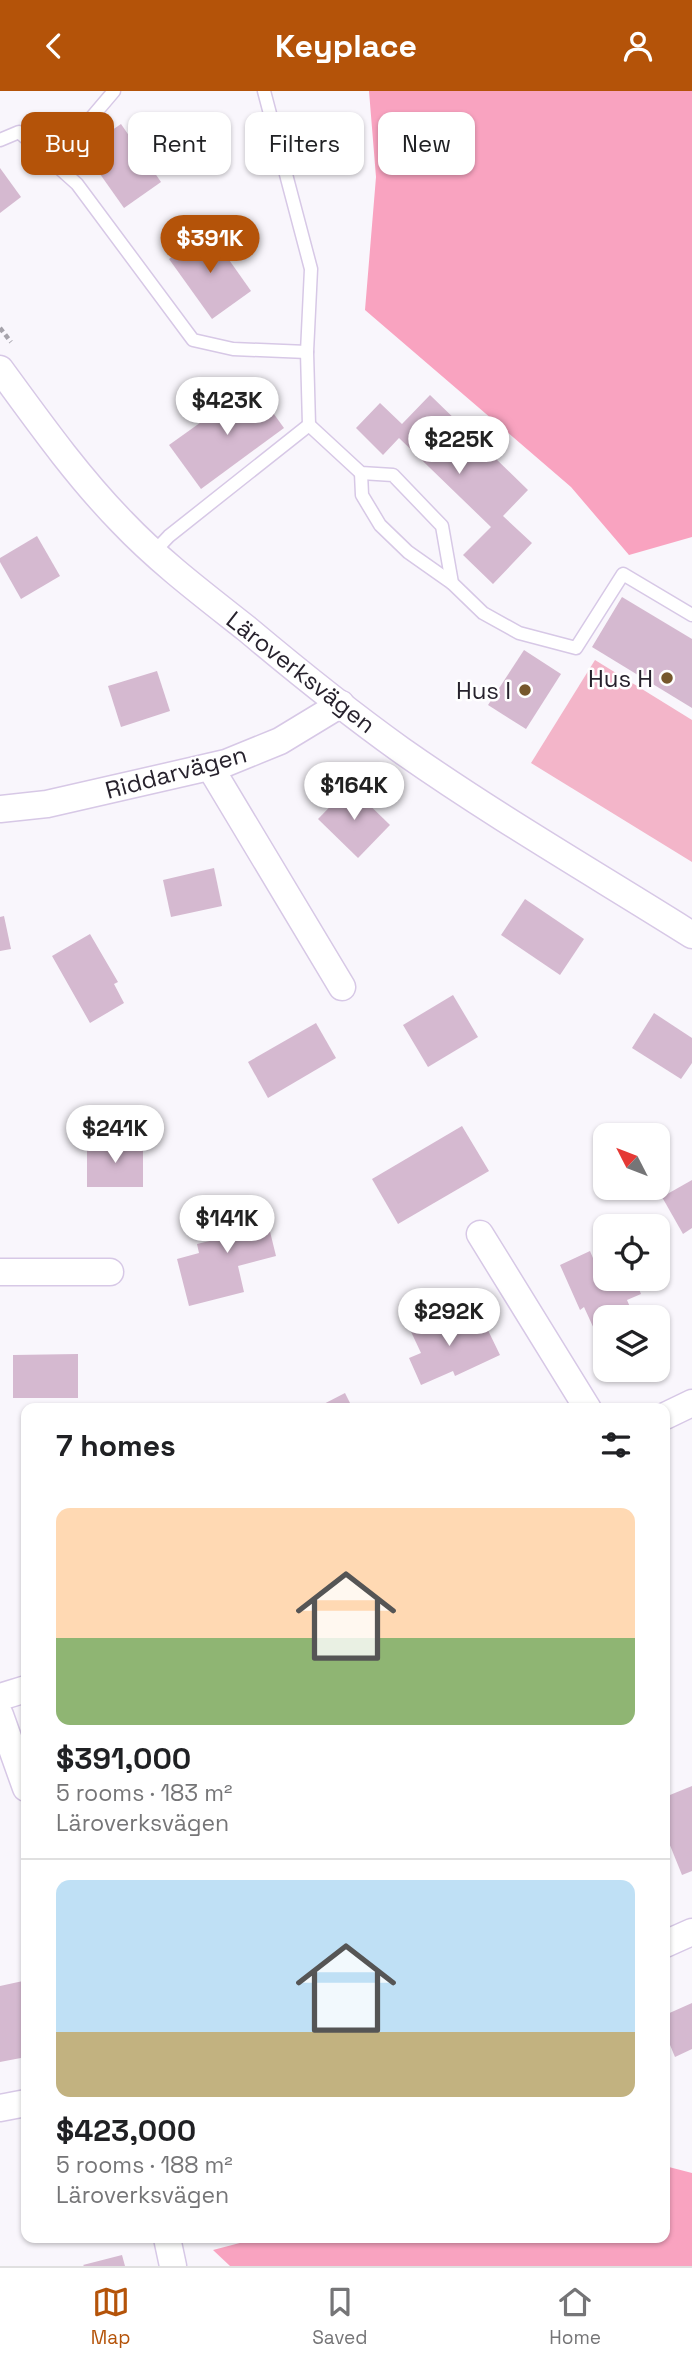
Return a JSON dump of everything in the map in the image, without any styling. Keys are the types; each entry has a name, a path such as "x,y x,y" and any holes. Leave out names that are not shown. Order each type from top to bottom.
{"street":[{"name":"Läroverksvägen","path":"8,359 37,420 119,520 153,553 341,705 402,750 493,811 692,936"},
{"name":"Riddarvägen","path":"0,809 47,804 226,763 280,741 341,705"},
{"path":"210,767 342,987"},
{"path":"480,1234 585,1403"},
{"path":"0,1272 110,1272"},
{"path":"670,1414 692,1403"},
{"path":"0,1697 21,1691"},
{"path":"0,1715 21,1774"},
{"path":"670,1942 692,1932"},
{"path":"0,2108 21,2104"},
{"path":"168,2243 173,2266"}],"lane":[{"path":"96,112 114,91"},
{"path":"264,91 311,269 307,352 309,425 361,473 393,475 442,526 452,583"},
{"path":"0,140 19,132 21,134"},
{"path":"67,175 77,184 193,340 233,349 307,352"},
{"path":"153,553 169,537 309,425"},
{"path":"361,473 362,495 380,525 408,552 452,583 482,613 519,633 576,648 623,573 692,615"}],"path":[{"path":"0,328 8,359"}],"shaded area":[{"path":"369,91 692,91 692,537 629,555 571,487 365,310 376,177"},
{"path":"595,660 692,720 692,862 531,763"},
{"path":"670,2167 692,2173 692,2266 230,2266 213,2250 240,2243 670,2243"}],"building":[{"path":"121,124 128,134 128,175 156,175 161,182 124,208 101,175 114,175 114,129"},
{"path":"0,168 21,197 0,213"},
{"path":"208,230 251,291 212,319 169,259"},
{"path":"253,385 284,428 201,489 169,445"},
{"path":"430,395 528,490 503,516 532,543 493,584 463,555 491,527 399,438 383,455 356,428 380,403 402,424"},
{"path":"37,536 60,576 21,599 0,558"},
{"name":"Hus H","path":"622,597 692,639 692,708 592,647"},
{"name":"Hus I","path":"524,650 561,674 526,729 488,705"},
{"path":"157,671 170,711 121,727 108,686"},
{"path":"350,786 390,825 358,858 318,819"},
{"path":"214,868 222,906 171,917 163,880"},
{"path":"525,899 584,939 560,975 501,935"},
{"path":"4,916 11,949 0,951 0,917"},
{"path":"90,934 118,982 114,984 124,1003 90,1023 52,956"},
{"path":"453,995 478,1037 428,1067 403,1025"},
{"path":"654,1013 692,1038 692,1063 681,1079 632,1048"},
{"path":"316,1023 336,1058 268,1098 248,1062"},
{"path":"462,1126 489,1171 398,1224 372,1179"},
{"path":"87,1144 143,1144 143,1187 87,1187"},
{"path":"692,1180 692,1228 683,1234 664,1201 670,1201 670,1192"},
{"path":"263,1203 276,1256 238,1266 244,1292 189,1306 177,1259 199,1253 197,1244 222,1238 216,1214"},
{"path":"590,1251 593,1258 593,1291 640,1291 641,1294 627,1300 629,1305 593,1305 593,1327 584,1307 580,1310 560,1265"},
{"path":"433,1310 445,1337 483,1320 500,1355 455,1376 453,1371 421,1385 409,1358 421,1353 406,1321"},
{"path":"78,1354 78,1398 13,1398 13,1355"},
{"path":"345,1393 350,1403 326,1403"},
{"path":"692,1786 692,1871 682,1875 670,1845 670,1795"},
{"path":"21,1981 21,2058 0,2062 0,1986"},
{"path":"692,2003 692,2049 675,2057 670,2045 670,2013"},
{"path":"122,2255 125,2266 83,2265"}],"place":[{"name":"Hus H","path":"667,678"},
{"name":"Hus I","path":"525,690"}]}
